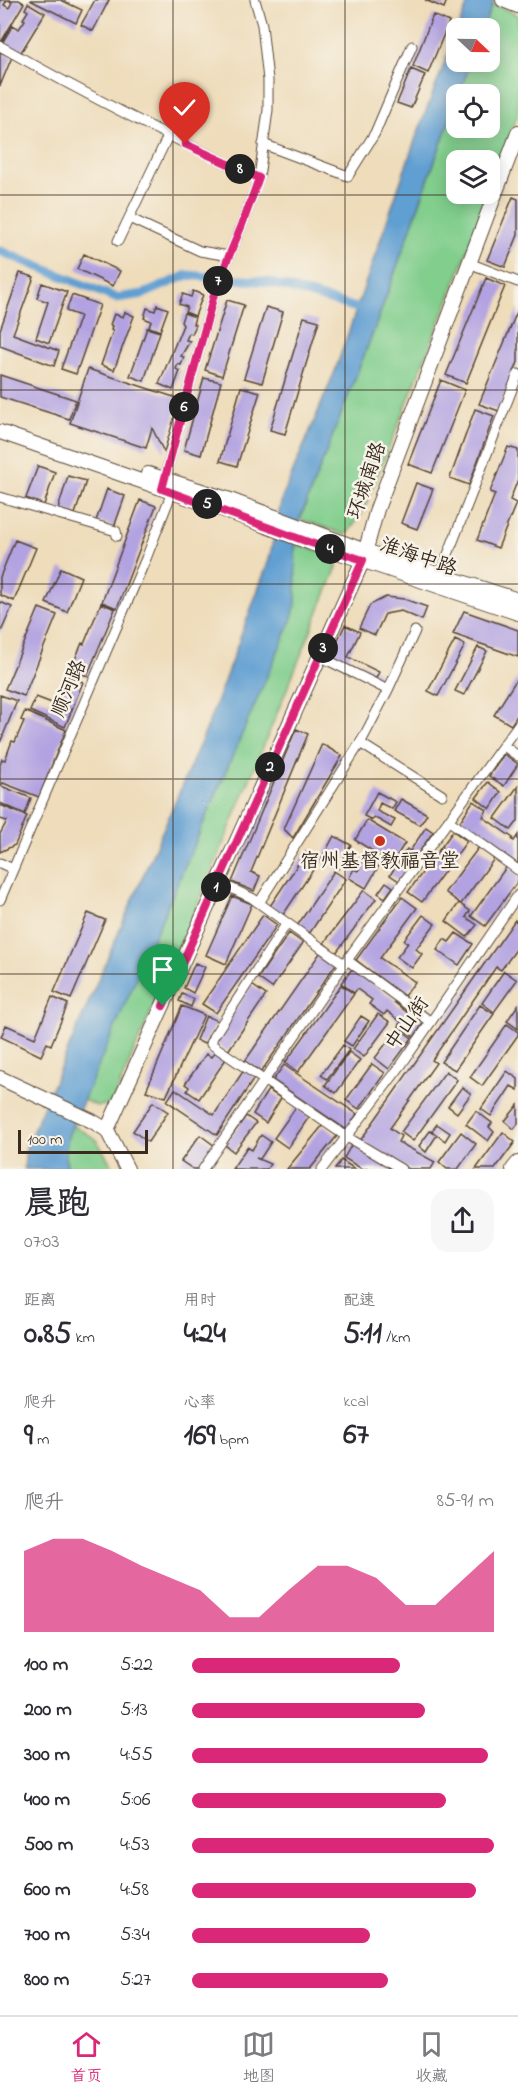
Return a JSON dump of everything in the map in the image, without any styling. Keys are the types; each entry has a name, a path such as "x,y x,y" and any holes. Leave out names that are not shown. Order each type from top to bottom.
{"main road":[{"path":"503,0 518,6"},
{"name":"环城南路","path":"107,1130 364,555 377,509 518,133"},
{"name":"淮海中路","path":"0,422 166,487"},
{"name":"淮海中路","path":"0,432 272,522 518,613"},
{"name":"淮海中路","path":"364,555 440,574 518,600"},
{"path":"0,1078 107,1130 127,1169"},
{"path":"513,1169 518,1163"}],"street":[{"name":"顺河路","path":"0,900 139,576 166,487 216,287 259,178 268,110 268,80 262,25 255,0"},
{"path":"0,46 81,92 259,178"},
{"path":"263,144 348,176 375,133 412,46"},
{"path":"118,241 168,136"},
{"path":"129,218 200,251 228,258"},
{"path":"469,263 518,282"},
{"path":"440,574 518,374"},
{"path":"0,497 116,531 117,536"},
{"path":"259,903 360,743 416,631"},
{"path":"319,656 388,690"},
{"path":"203,1169 346,962 518,725"},
{"path":"360,743 442,795"},
{"path":"504,746 518,756"},
{"path":"448,820 518,870"},
{"path":"0,863 13,869"},
{"path":"218,882 259,903 431,1022"},
{"name":"中山街","path":"322,1169 431,1022 518,895"},
{"path":"287,923 213,1037 212,1044 347,1137 400,1169"}],"green space":[{"path":"492,4 518,15 518,114 500,162 500,150 446,150 446,204 484,204 458,276 370,495 361,515 346,535 300,519 377,322 446,130 446,138 500,138 500,84 463,84 467,72 500,72 500,18 487,18"},
{"path":"293,544 324,552 335,559 337,567 217,859 114,1098 107,1105 97,1106 79,1098"},
{"path":"70,1124 96,1139 114,1169 62,1169"}],"water":[{"path":"469,0 494,0 487,18 462,18"},
{"path":"446,59 446,72 467,72 463,84 446,84 446,130 377,322 300,519 295,537 296,604 291,621 68,1136 65,1157 68,1169 24,1169 26,1147 206,730 269,560 282,498 335,371 415,140"}],"building":[{"path":"0,0 7,0 4,5 9,8 12,2 8,0 19,0 24,3 0,44"},
{"path":"30,0 61,0 82,10 76,23"},
{"path":"95,0 109,0 93,31 81,25"},
{"path":"425,0 447,0 444,8"},
{"path":"28,3 45,13 20,54 2,43 13,25 19,29 25,20 23,19 28,11 25,9"},
{"path":"433,15 446,21 446,29 428,73 413,66"},
{"path":"0,52 12,57 0,86"},
{"path":"411,69 425,75 411,108 397,103"},
{"path":"513,197 518,199 518,235 505,267 487,260"},
{"path":"84,254 120,271 113,286 77,269"},
{"path":"20,273 34,277 13,334 59,351 54,366 0,346 0,330"},
{"path":"486,278 505,286 466,383 446,375"},
{"path":"42,283 67,292 49,343 36,338 48,302 37,298"},
{"path":"193,291 203,295 195,316 185,312 187,307 179,304 183,294 191,297"},
{"path":"72,295 100,305 76,374 61,369 80,316 66,311"},
{"path":"227,300 244,305 222,376 205,370"},
{"path":"157,305 168,309 160,331 149,327 151,321 144,318 147,308 155,311"},
{"path":"266,307 283,312 262,383 244,378"},
{"path":"518,309 518,362 499,411 479,404"},
{"path":"125,312 134,316 114,370 101,365 113,331 110,325 114,314 123,317"},
{"path":"184,313 195,317 193,324 196,325 186,340 190,341 181,356 184,357 181,365 178,364 176,369 180,371 173,390 159,384 183,325 181,322"},
{"path":"304,317 319,321 285,434 270,430"},
{"path":"147,328 160,332 144,381 130,376"},
{"path":"88,369 180,399 164,452 152,428 146,448 70,423"},
{"path":"0,375 76,400 69,419 0,397"},
{"path":"204,378 221,382 201,455 184,450"},
{"path":"441,380 465,390 432,473 408,464"},
{"path":"241,387 260,392 237,466 220,461"},
{"path":"475,409 494,416 469,485 450,478"},
{"path":"508,447 518,450 518,479 510,500 516,503 498,548 477,540 495,494 490,492"},
{"path":"38,466 55,472 44,505 26,498"},
{"path":"68,476 86,481 75,514 58,509"},
{"path":"416,483 433,489 417,529 401,523"},
{"path":"107,489 125,496 114,527 96,521"},
{"path":"140,500 156,506 117,608 102,602"},
{"path":"15,540 36,548 14,601 0,595 0,577"},
{"path":"61,568 81,577 67,612 46,603"},
{"path":"386,597 404,599 427,607 422,620 401,611 385,614 375,635 359,628 370,605"},
{"path":"0,602 12,607 0,634"},
{"path":"101,603 115,609 87,676 71,669"},
{"path":"39,608 57,615 24,696 5,689"},
{"path":"464,611 518,630 518,657 453,634"},
{"path":"345,625 360,632 348,657 379,672 375,680 329,658"},
{"path":"455,640 465,645 438,696 428,691"},
{"path":"478,647 487,651 464,695 455,691"},
{"path":"68,676 83,682 65,727 30,711 36,697 57,705"},
{"path":"518,677 518,714 511,725 494,715"},
{"path":"0,695 17,701 0,743"},
{"path":"25,711 66,730 39,797 3,783 1,786 31,798 25,814 0,803 0,765 2,759 5,760 12,741 15,742 24,721 21,720"},
{"path":"296,729 308,734 251,872 260,876 254,891 232,882"},
{"path":"322,744 342,756 293,838 284,829"},
{"path":"504,754 518,764 504,786 489,776"},
{"path":"488,782 501,792 490,809 476,798"},
{"path":"518,786 518,821 511,830 495,818"},
{"path":"377,792 396,802 392,809 380,803 377,811 395,820 391,827 374,817 372,820 364,816"},
{"path":"401,799 427,814 420,825 394,811"},
{"path":"473,801 487,810 483,817 513,838 512,840 514,841 518,835 518,864 459,823"},
{"path":"0,805 27,816 15,845 0,852 0,834 7,821 0,819"},
{"name":"宿州基督教福音堂","path":"367,820 405,843 392,863 355,840"},
{"path":"426,827 433,832 399,881 390,875 407,849 410,851"},
{"path":"453,831 467,841 422,902 408,892"},
{"path":"334,836 351,845 338,869 321,860"},
{"path":"479,847 494,859 461,904 445,892"},
{"path":"306,852 319,861 283,915 270,906"},
{"path":"367,854 381,862 366,888 349,878 354,869 358,871"},
{"path":"507,866 518,874 518,881 485,926 471,916"},
{"path":"334,871 346,879 309,934 297,926"},
{"path":"386,882 393,887 385,898 378,893"},
{"path":"364,890 376,899 336,953 324,943"},
{"path":"232,896 252,904 226,964 206,955"},
{"path":"402,897 417,908 380,958 415,982 404,996 356,960"},
{"path":"459,903 470,911 466,917 477,925 467,937 446,921"},
{"path":"88,913 105,920 71,999 54,992"},
{"path":"263,915 277,925 216,1013 202,1004"},
{"path":"423,915 435,924 416,949 422,954 412,968 397,957 408,943 404,940"},
{"path":"515,920 518,923 518,947 501,970 496,967 432,1060 436,1063 390,1128 401,1136 398,1142 435,1162 431,1169 409,1169 360,1141"},
{"path":"289,933 303,943 272,988 258,978"},
{"path":"456,933 473,944 459,965 437,950 444,939 449,942"},
{"path":"320,953 336,964 261,1072 245,1061"},
{"path":"195,963 205,967 193,993 184,988"},
{"path":"352,969 395,1000 394,1002 408,1013 409,1011 424,1022 414,1037 399,1026 401,1022 387,1011 384,1015 369,1004 372,1000 357,989 354,993 341,983"},
{"path":"504,971 517,980 494,1012 482,1003"},
{"path":"252,985 266,995 228,1051 213,1042"},
{"path":"341,985 354,994 298,1072 285,1063"},
{"path":"182,994 194,999 191,1007 179,1001"},
{"path":"52,997 68,1004 51,1045 47,1043 41,1056 1,1037 6,1025 35,1038"},
{"path":"480,1005 494,1014 455,1070 441,1062"},
{"path":"518,1005 518,1029 507,1021"},
{"path":"182,1006 204,1015 166,1097 146,1091"},
{"path":"378,1014 390,1022 364,1057 353,1049"},
{"path":"206,1016 218,1021 204,1044 196,1040"},
{"path":"361,1016 369,1021 352,1046 344,1041"},
{"path":"507,1024 518,1032 518,1035 482,1086 470,1077"},
{"path":"398,1028 412,1038 389,1069 375,1058"},
{"path":"343,1045 349,1050 327,1079 321,1075"},
{"path":"215,1052 226,1059 199,1099 187,1091 189,1087 185,1084 206,1054 211,1057"},
{"path":"349,1052 360,1060 336,1093 325,1085"},
{"path":"372,1064 385,1073 359,1109 346,1100"},
{"path":"284,1065 357,1114 347,1130 273,1080"},
{"path":"244,1070 255,1077 217,1135 167,1101 175,1089 214,1115"},
{"path":"446,1071 457,1080 413,1141 401,1132"},
{"path":"507,1071 518,1079 518,1090 511,1086 491,1116 481,1109"},
{"path":"462,1087 471,1094 457,1113 448,1106"},
{"path":"268,1090 281,1098 266,1123 253,1114"},
{"path":"153,1102 168,1112 148,1142 133,1131"},
{"path":"518,1105 518,1124 514,1129 505,1121"},
{"path":"296,1107 309,1117 288,1148 274,1138"},
{"path":"476,1111 492,1123 489,1127 494,1132 488,1141 466,1124"},
{"path":"246,1116 256,1123 234,1152 225,1145"},
{"path":"437,1124 450,1133 445,1141 432,1131"},
{"path":"323,1125 337,1136 310,1169 287,1169"},
{"path":"430,1131 437,1135 426,1152 419,1146"},
{"path":"461,1132 476,1144 458,1169 447,1169 439,1162"},
{"path":"503,1132 515,1142 495,1169 476,1169"},
{"path":"200,1135 215,1146 199,1169 193,1169 181,1161"},
{"path":"261,1135 271,1142 260,1159 256,1158 270,1164 267,1169 232,1169 247,1147 252,1150"},
{"path":"352,1144 392,1169 362,1169 344,1158"},
{"path":"341,1160 355,1169 335,1169"}],"waterway":[{"path":"0,251 116,298 144,294 187,275 268,282 357,308"}],"place":[{"name":"宿州基督教福音堂","path":"380,841"}],"route":[{"path":"163,1006 363,560 162,489 216,287 259,178 185,144"}]}
